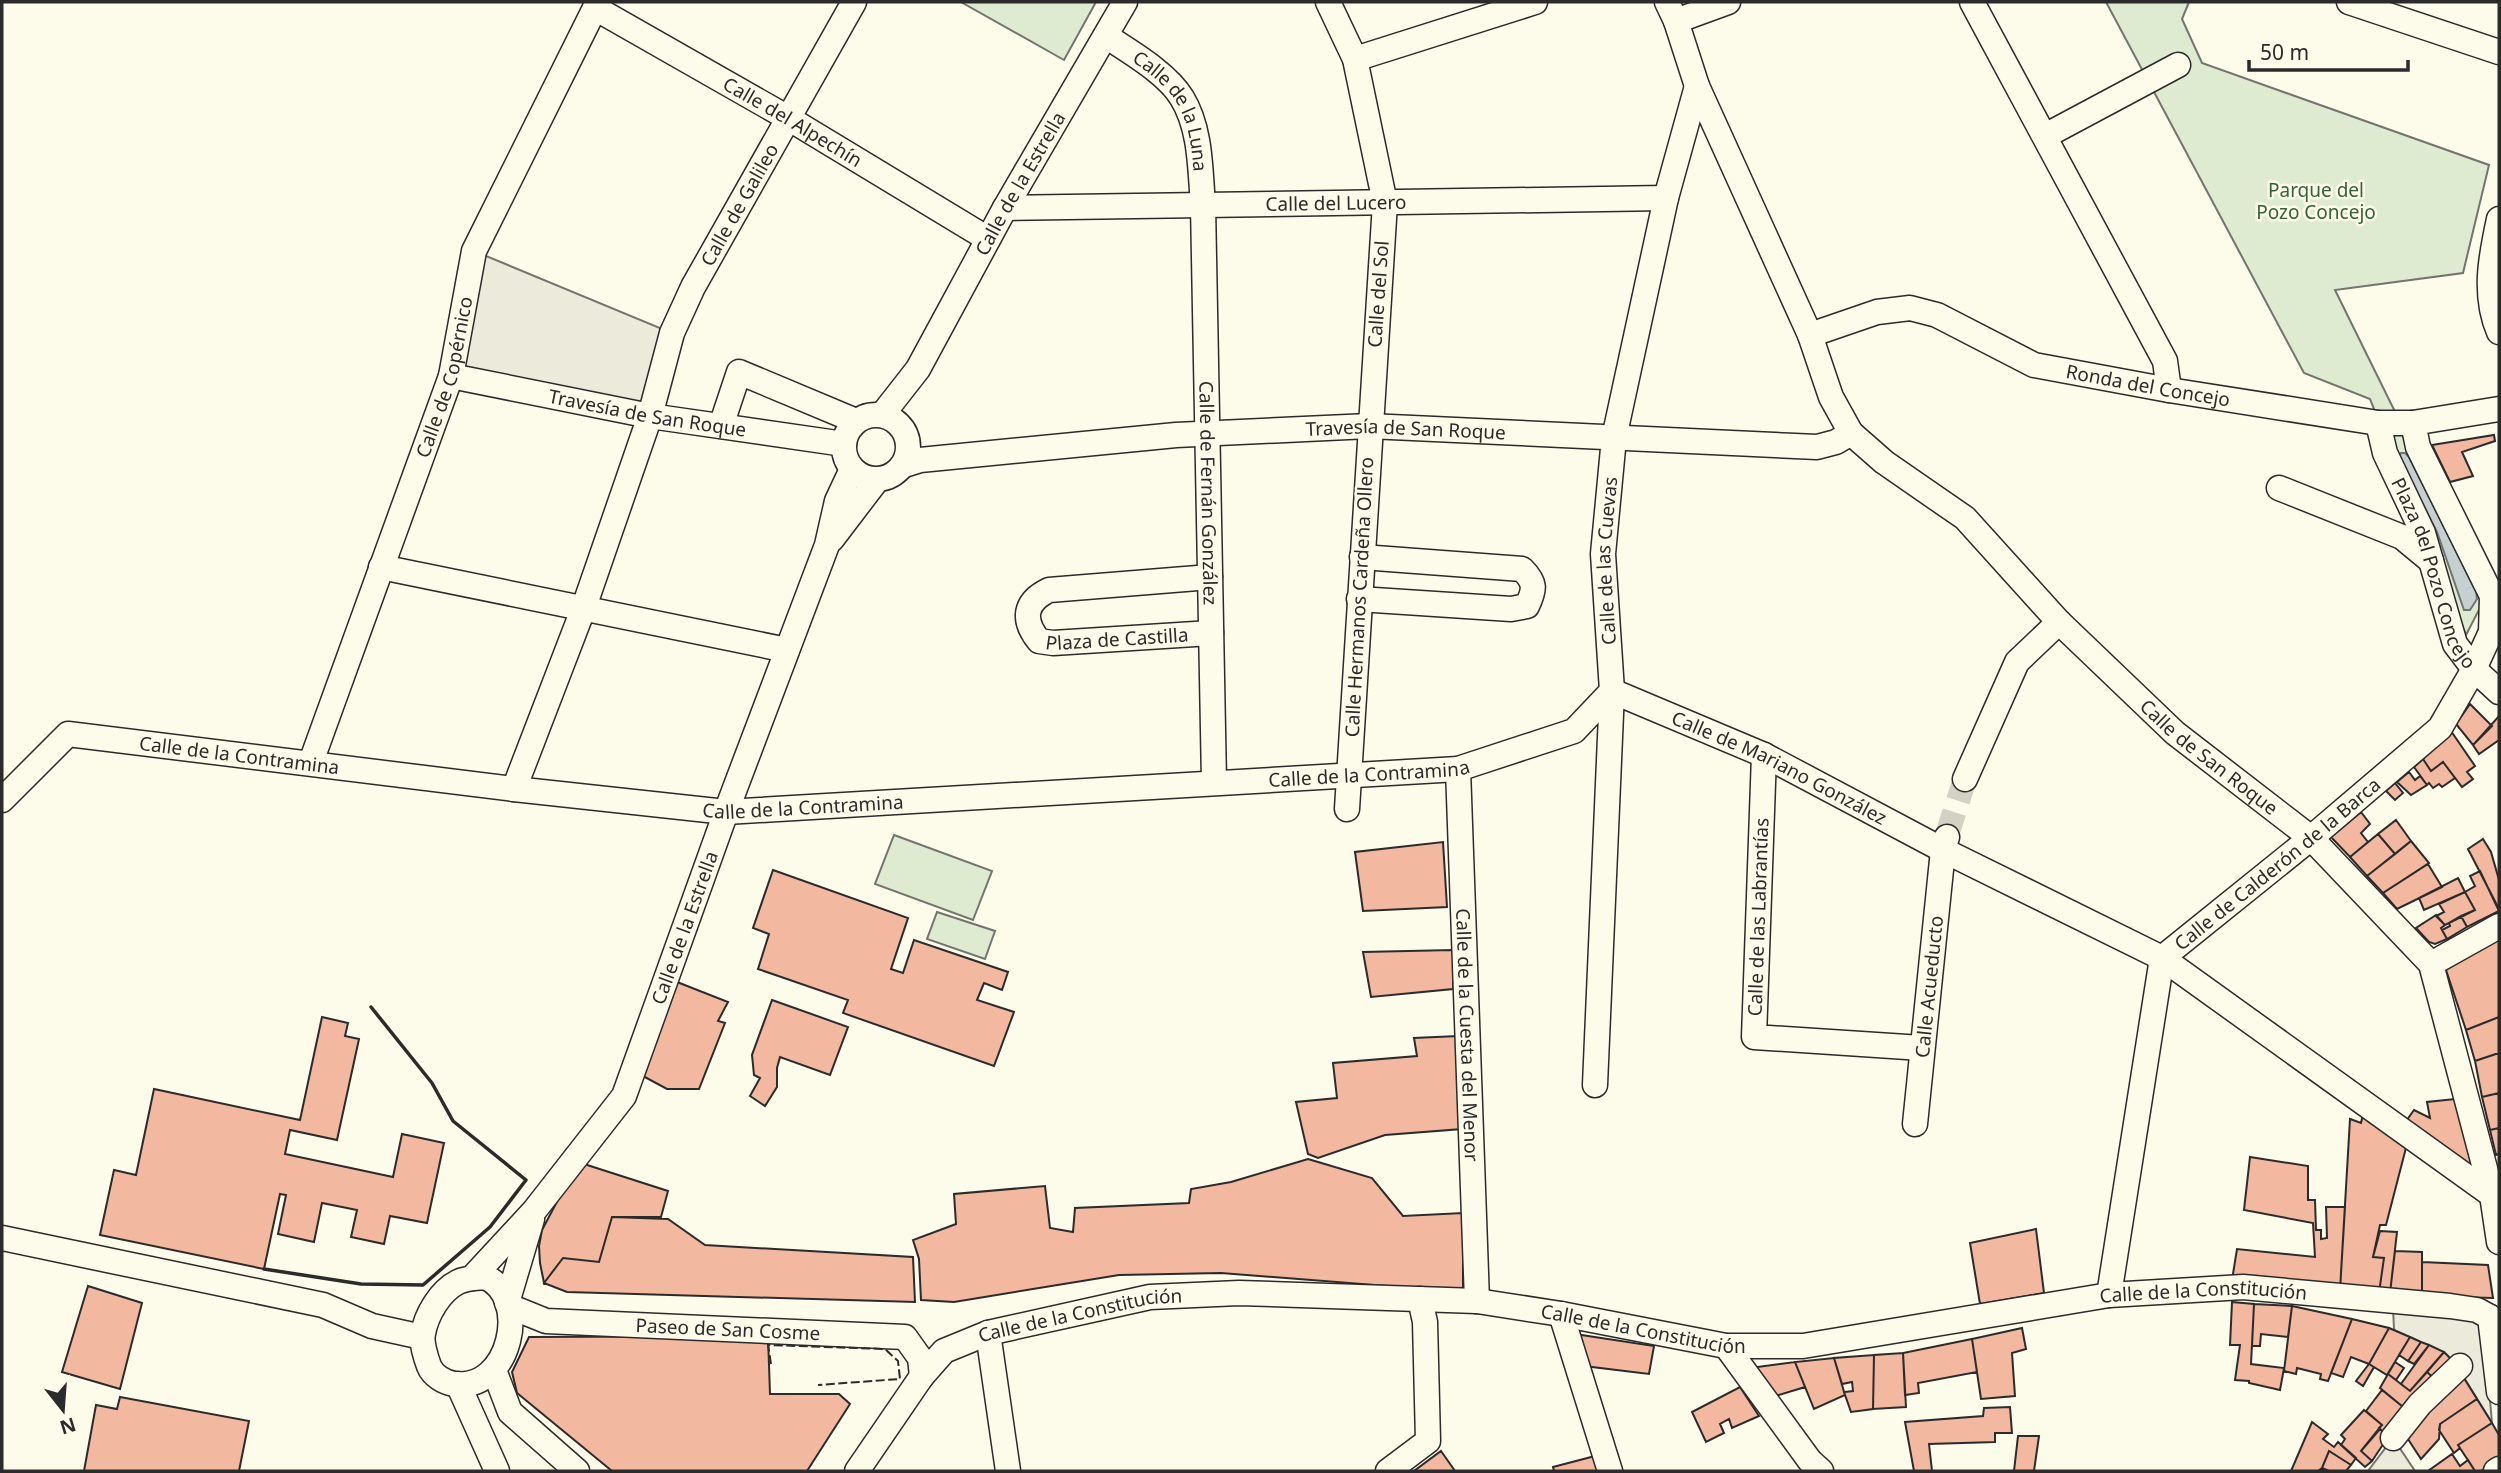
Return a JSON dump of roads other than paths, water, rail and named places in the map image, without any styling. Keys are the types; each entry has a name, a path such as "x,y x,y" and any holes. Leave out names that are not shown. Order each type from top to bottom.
{"street":[{"name":"Calle de Galileo","path":"514,789 584,607 650,416 672,332 693,287 854,2"},
{"name":"Calle de la Estrella","path":"898,428 918,369 1005,208 1125,2"},
{"name":"Calle del Sol","path":"1328,2 1355,59 1385,203 1369,426"},
{"path":"1355,59 1535,2"},
{"path":"1672,12 1727,2"},
{"path":"1972,2 2165,361 2169,390"},
{"path":"2349,2 2499,52"},
{"name":"Calle del Alpechín","path":"596,5 988,239"},
{"name":"Calle de Copérnico","path":"311,762 451,376 474,251 596,5"},
{"name":"Calle de San Roque","path":"1672,12 1697,86 1811,335 1831,397 1851,433 1884,463 1965,518 2059,622 2175,733 2311,838 2431,964 2492,1195 2499,1242"},
{"name":"Calle de la Luna","path":"1106,36 1153,67 1182,97 1198,141 1203,205"},
{"path":"2045,136 2178,65"},
{"name":"Calle de las Cuevas","path":"1595,1085 1612,691 1603,554 1614,438 1666,198 1697,86"},
{"name":"Calle del Lucero","path":"1005,208 1666,198"},
{"name":"Calle de Fernán González","path":"1203,205 1214,782"},
{"path":"2498,230 2488,277 2494,320 2499,332"},
{"name":"Ronda del Concejo","path":"1811,335 1877,312 1910,308 1937,315 2034,365 2169,390 2378,423 2413,423 2499,409"},
{"path":"721,426 739,372 856,421"},
{"name":"Travesía de San Roque","path":"451,376 650,416 844,444"},
{"path":"873,415 898,428 909,447 904,464 888,478 877,480 868,479 852,469 847,462 844,444 856,421 873,415"},
{"name":"Plaza del Pozo Concejo","path":"2378,423 2385,453 2423,533 2455,644 2474,669 2491,632 2496,595 2418,447 2413,423"},
{"name":"Travesía de San Roque","path":"904,464 920,460 1176,435 1369,426 1817,447 1836,442 1851,433"},
{"name":"Calle Hermanos Cardeña Ollero","path":"1347,809 1369,426"},
{"name":"Travesía de San Roque","path":"898,428 922,449 959,456"},
{"name":"Calle de la Estrella","path":"472,1278 534,1211 624,1096 726,812 827,545 838,501 852,469"},
{"name":"Calle de la Estrella","path":"827,545 877,480"},
{"path":"2278,488 2402,537 2431,561"},
{"path":"1359,599 1511,609 1527,606 1534,592 1532,578 1522,569 1362,557"},
{"path":"381,567 788,650"},
{"name":"Plaza de Castilla","path":"1210,577 1049,590 1035,597 1029,607 1028,619 1031,631 1039,641 1053,643 1211,633"},
{"path":"1965,779 2017,662 2059,622"},
{"path":"2474,669 2499,692"},
{"name":"Calle de Calderón de la Barca","path":"2109,1295 2162,958 2311,838 2440,729 2474,669"},
{"name":"Calle de Mariano González","path":"1612,691 1764,755 1945,843 2162,958 2492,1195"},
{"name":"Calle de la Contramina","path":"2,800 68,734 514,789 726,812 1458,769 1574,731 1612,691"},
{"name":"Calle de las Labrantías","path":"1764,755 1754,1037 1922,1048"},
{"name":"Calle de la Cuesta del Menor","path":"1458,769 1477,1301"},
{"name":"Calle Acueducto","path":"1915,1124 1945,843"},
{"path":"2431,964 2499,926"},
{"name":"Calle de la Estrella","path":"508,1305 534,1211"},
{"path":"2,1238 323,1305 372,1326 422,1337"},
{"path":"485,1277 494,1281 508,1305 510,1342 494,1370 482,1380 458,1384 443,1382 429,1368 422,1337 437,1300 458,1281 485,1277"},
{"name":"Calle de la Constitución","path":"857,1471 922,1376 944,1351 988,1333 1150,1297 1239,1293 1477,1301 1561,1314 1726,1346 1803,1346 2109,1295 2243,1287 2450,1306 2496,1313"},
{"path":"1388,1471 1427,1441 1425,1322 1420,1299"},
{"name":"Paseo de San Cosme","path":"508,1305 546,1321 905,1337 920,1358 922,1376"},
{"path":"2496,1313 2499,1392"},
{"path":"1561,1314 1610,1471"},
{"path":"988,1333 1008,1471"},
{"path":"1726,1346 1810,1461 1821,1471"},
{"path":"2393,1438 2420,1404 2460,1366"},
{"path":"494,1370 510,1412 574,1471"},
{"path":"458,1384 497,1471"}],"tunnel":[{"path":"1947,835 1965,779"}],"park label":[{"name":"Parque del Pozo Concejo","path":"2316,201"}]}
